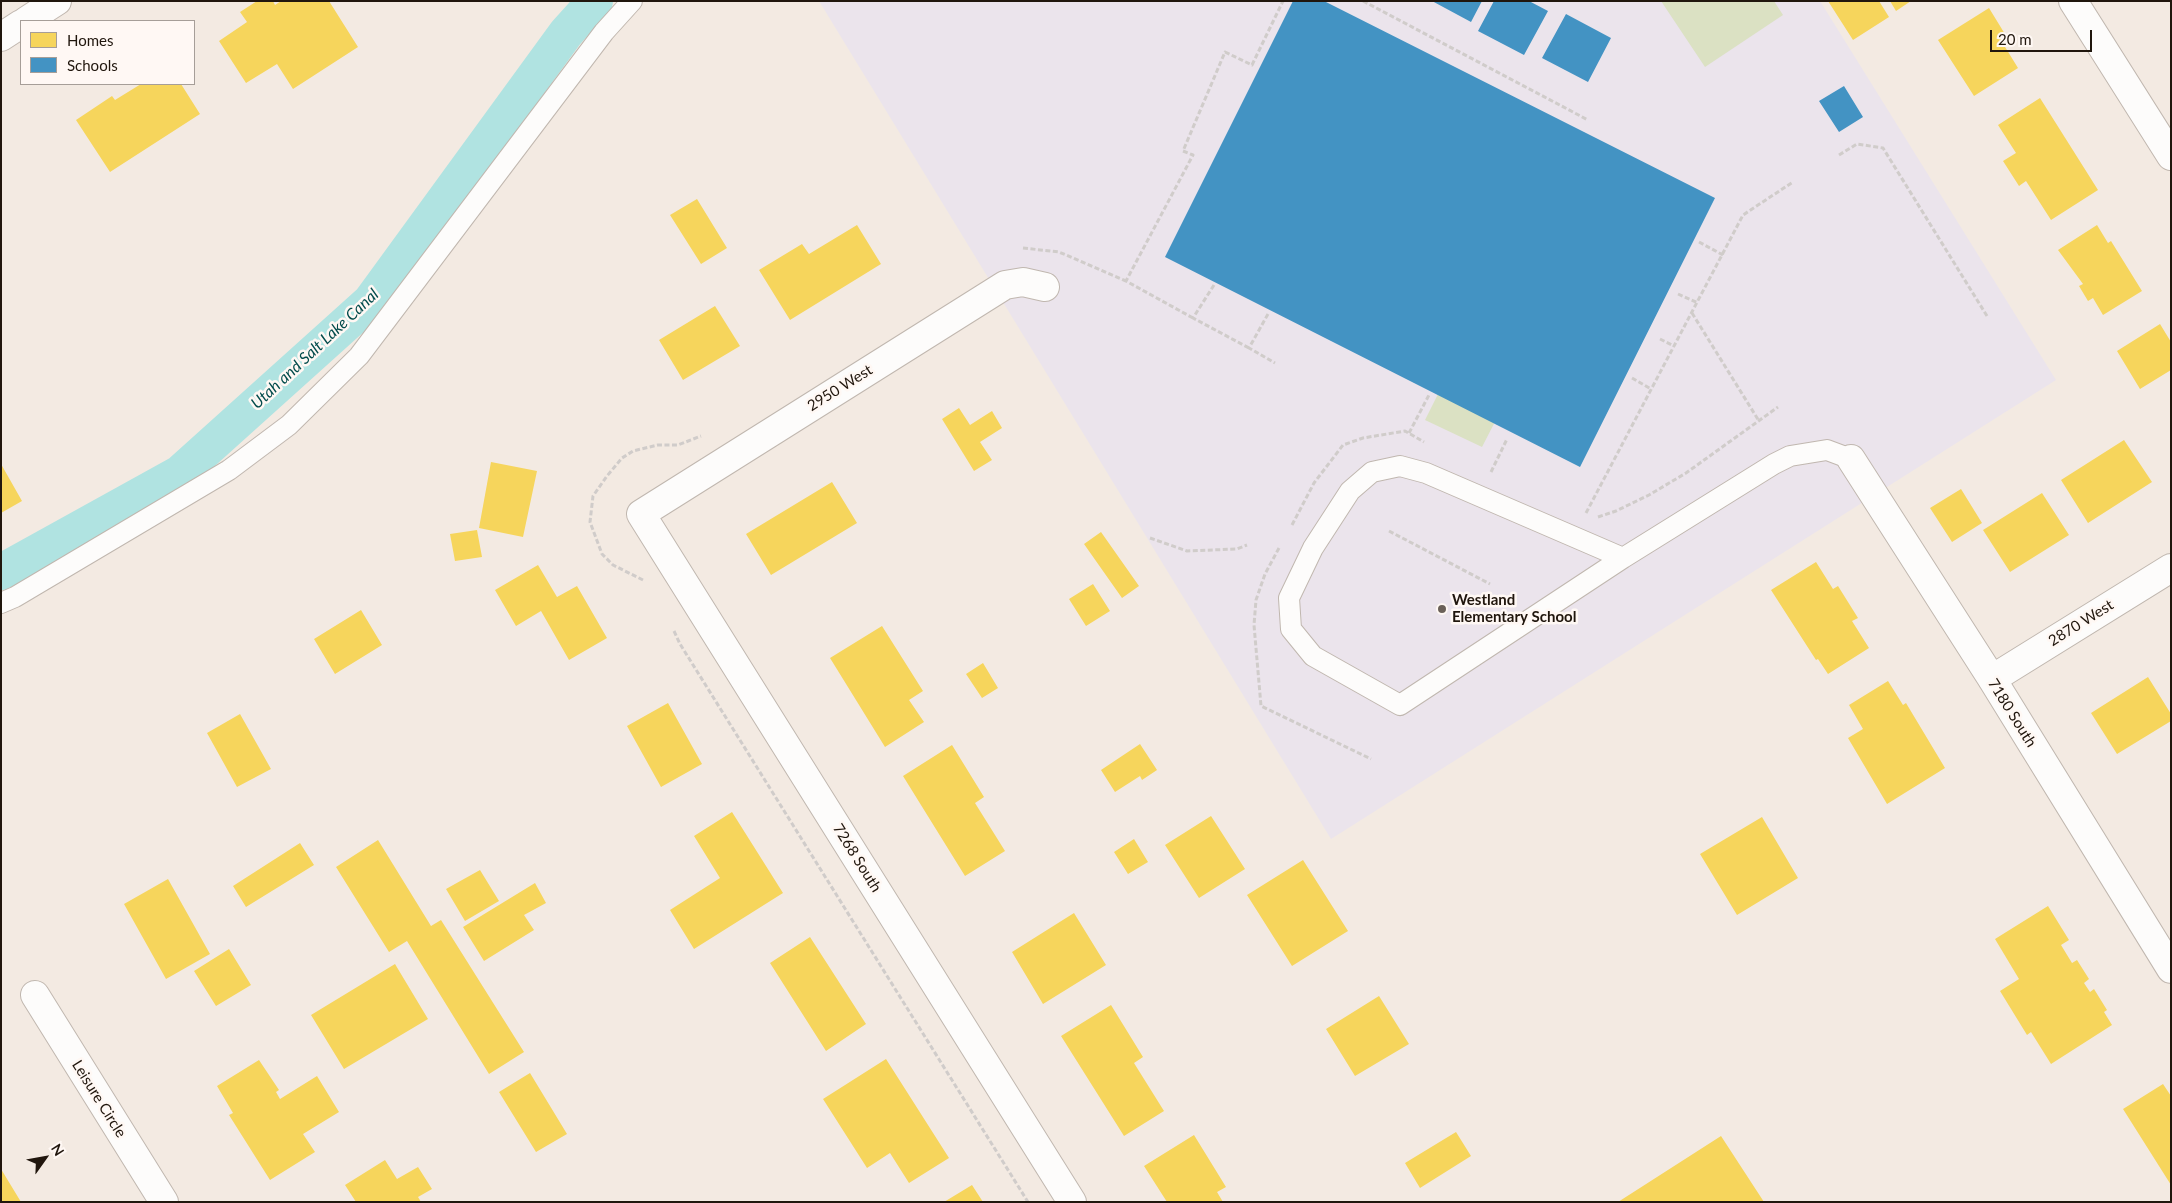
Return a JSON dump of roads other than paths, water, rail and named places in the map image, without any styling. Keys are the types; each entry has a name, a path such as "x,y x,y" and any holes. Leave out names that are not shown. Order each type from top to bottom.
{"street":[{"path":"28,20 57,1"},
{"path":"2073,1 2171,156"},
{"path":"1,36 20,25"},
{"name":"2950 West","path":"641,514 1005,285 1023,282 1046,286"},
{"name":"7180 South","path":"1851,459 1992,679 2171,969"},
{"name":"7268 South","path":"641,514 1072,1202"},
{"name":"2870 West","path":"1992,679 2171,568"},
{"name":"Leisure Circle","path":"35,995 164,1202"}],"lane":[{"path":"1,603 24,592 229,470 289,425 359,356 604,32 632,1"},
{"path":"1623,558 1426,473 1400,466 1372,472 1350,491 1313,548 1289,598 1291,630 1313,656 1400,705 1623,558 1790,456 1827,450 1851,459"}],"waterway":[{"name":"Utah and Salt Lake Canal","path":"1,572 180,473 370,302 566,33 595,1"}],"place":[{"name":"Westland Elementary School","path":"1442,609"}]}
